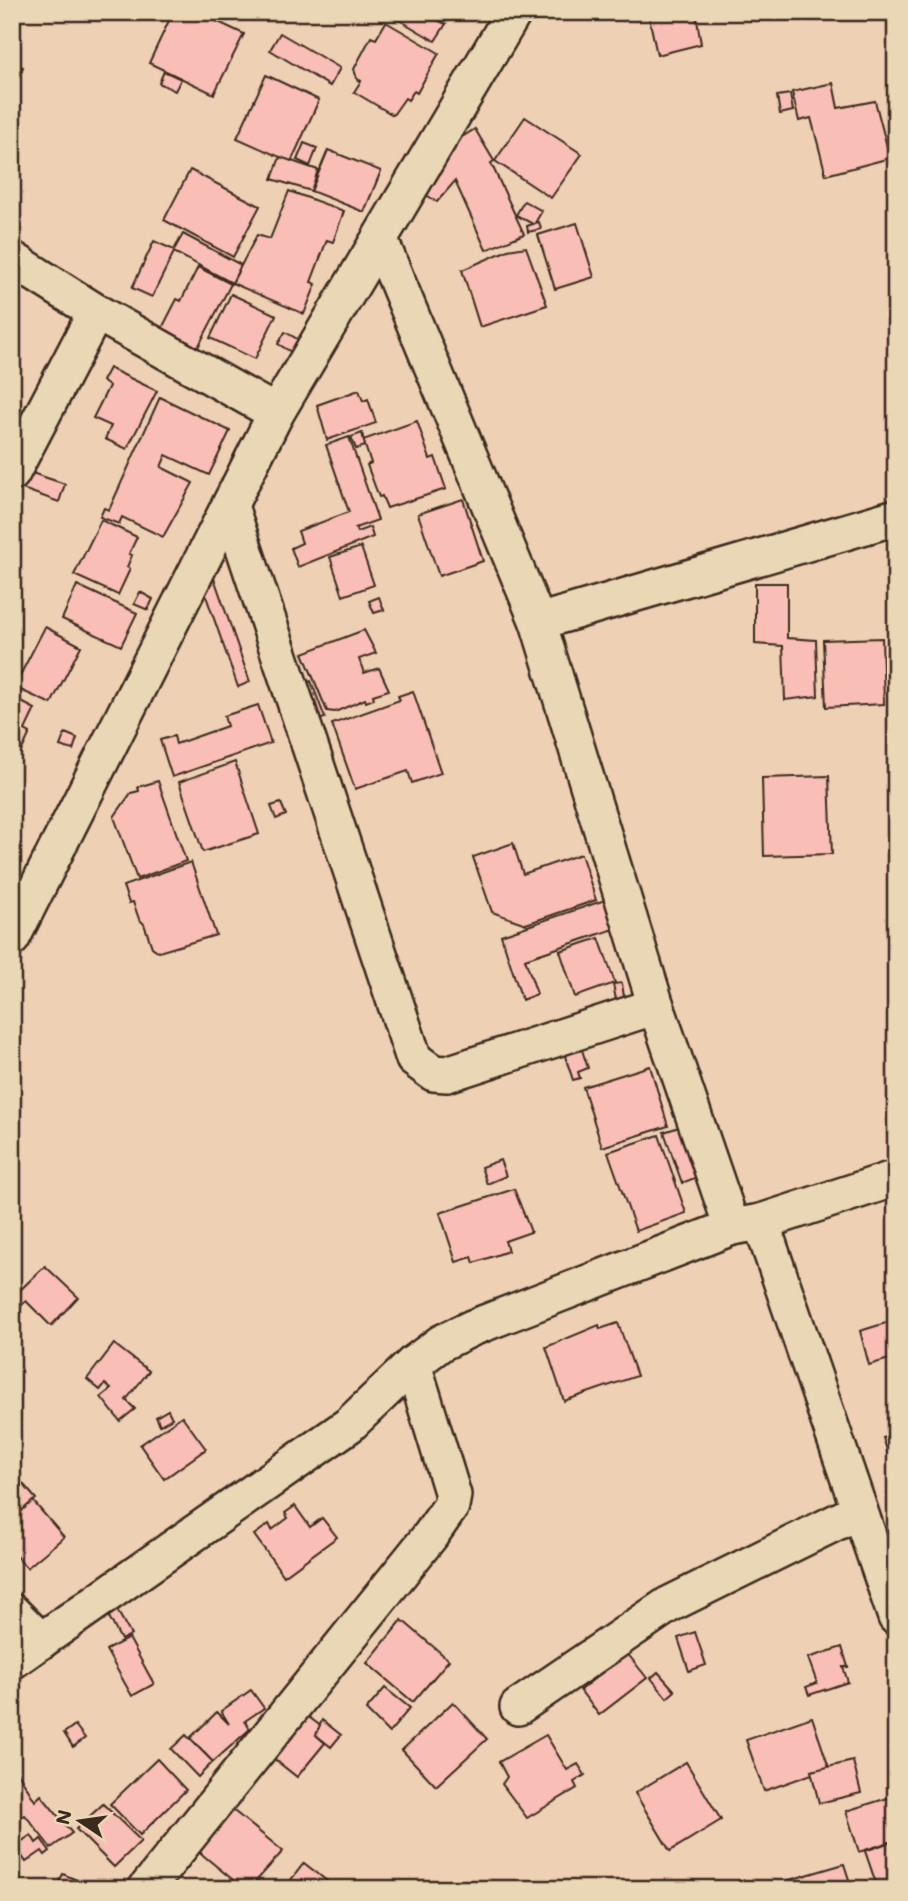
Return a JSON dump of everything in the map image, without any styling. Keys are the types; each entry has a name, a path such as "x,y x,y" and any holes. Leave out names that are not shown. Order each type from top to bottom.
{"street":[{"path":"12,938 276,413 514,12"},
{"path":"380,240 538,622 656,1006 874,1524 896,1618"},
{"path":"12,259 96,312 276,413"},
{"path":"12,473 96,312"},
{"path":"230,506 414,1059 433,1073 447,1074 656,1006"},
{"path":"538,622 896,517"},
{"path":"12,1661 349,1425 414,1364 441,1343 472,1328 746,1225 896,1178"},
{"path":"146,1889 430,1536 451,1506 452,1482 414,1364"},
{"path":"518,1707 668,1605 874,1524"},
{"path":"12,1612 41,1641"}],"building":[{"path":"173,12 197,12 244,34 214,94 149,63"},
{"path":"392,12 442,12 437,20 446,24 435,41 391,15"},
{"path":"648,12 701,12 696,14 701,44 657,55"},
{"path":"386,22 439,53 417,93 414,91 408,100 405,98 393,115 354,92 361,81 357,79 354,69 371,37 376,39"},
{"path":"280,33 340,68 330,86 270,50"},
{"path":"12,62 23,67 18,82 12,80"},
{"path":"164,71 181,79 175,91 159,83"},
{"path":"266,75 319,100 291,162 237,138"},
{"path":"833,83 838,108 875,101 890,158 826,175 811,118 799,121 792,92"},
{"path":"790,94 793,111 780,114 777,96"},
{"path":"525,117 582,154 551,198 495,161"},
{"path":"475,129 494,161 491,163 524,234 486,250 455,181 437,202 422,192 449,145"},
{"path":"304,143 317,148 310,166 297,160"},
{"path":"328,150 381,171 364,212 311,191"},
{"path":"280,157 318,170 311,191 272,179"},
{"path":"190,170 260,206 233,257 164,220"},
{"path":"289,191 344,211 333,242 327,240 311,282 316,284 304,314 232,283 257,235 270,239"},
{"path":"524,201 542,211 535,223 539,222 541,229 528,232 527,226 533,224 516,215"},
{"path":"577,223 594,277 555,289 538,235"},
{"path":"183,234 241,265 232,283 174,252 152,297 132,288 154,241 174,250"},
{"path":"526,247 547,305 480,327 462,270 508,250"},
{"path":"198,267 231,284 195,353 159,334 177,299 181,301"},
{"path":"231,294 276,315 255,359 210,338"},
{"path":"285,332 299,340 293,353 278,344"},
{"path":"109,368 157,391 127,449 105,439 111,426 93,418 109,386 102,381"},
{"path":"359,390 363,401 368,399 376,423 327,440 317,405"},
{"path":"160,397 230,431 209,475 166,455 161,467 193,483 163,537 122,517 119,524 100,517 104,508 109,510"},
{"path":"417,421 430,459 435,457 446,489 387,508 382,496 379,497 367,465 371,463 363,440"},
{"path":"362,433 365,446 356,449 351,437"},
{"path":"349,437 378,520 355,528 357,532 370,527 373,537 298,567 291,548 302,543 298,531 349,512 326,445"},
{"path":"26,471 65,484 59,502 17,487"},
{"path":"463,499 483,561 439,576 418,514"},
{"path":"101,520 137,537 129,554 132,555 127,567 130,569 118,595 74,575"},
{"path":"361,547 374,585 343,596 330,557"},
{"path":"214,578 250,682 238,687 206,596 205,591"},
{"path":"755,583 787,583 787,638 816,640 818,696 785,700 783,646 755,644"},
{"path":"77,585 137,613 121,646 62,619"},
{"path":"140,592 153,599 148,610 134,604"},
{"path":"379,597 384,610 374,613 369,601"},
{"path":"45,627 81,646 51,704 14,687"},
{"path":"364,630 376,653 359,659 364,673 379,668 389,690 373,695 374,699 366,702 365,699 335,712 327,711 303,653"},
{"path":"882,638 884,704 826,707 823,640"},
{"path":"311,681 325,718 307,724 294,687"},
{"path":"413,691 441,773 412,783 408,771 355,789 332,724 400,700 398,696"},
{"path":"12,697 35,709 25,730 30,733 22,750 12,746"},
{"path":"258,705 271,743 172,777 160,740 174,736 176,744 227,726 224,716"},
{"path":"65,733 77,738 73,750 60,746"},
{"path":"235,762 259,834 203,852 179,782"},
{"path":"829,776 832,854 764,856 762,778"},
{"path":"158,781 186,861 137,879 114,817 131,793 139,791 138,787"},
{"path":"281,803 286,815 276,819 271,806"},
{"path":"513,843 523,874 581,854 596,900 526,924 492,912 473,857"},
{"path":"191,862 216,935 159,952 152,947 144,924 139,919 133,902 129,903 123,886"},
{"path":"605,900 614,929 525,959 537,994 522,1000 501,935"},
{"path":"599,938 615,983 575,997 560,951"},
{"path":"622,983 625,1004 617,1005 613,984"},
{"path":"581,1047 588,1068 578,1072 580,1078 573,1080 564,1053"},
{"path":"650,1066 668,1126 602,1147 583,1087"},
{"path":"682,1126 700,1176 682,1183 664,1132"},
{"path":"659,1135 686,1213 636,1231 608,1152"},
{"path":"500,1160 506,1176 487,1184 481,1167"},
{"path":"514,1189 531,1232 505,1241 508,1251 474,1263 472,1257 456,1262 440,1213"},
{"path":"45,1266 78,1297 51,1326 26,1301 18,1309 12,1304 12,1298"},
{"path":"889,1322 896,1357 869,1365 860,1331"},
{"path":"618,1323 637,1376 564,1401 546,1347 599,1325 600,1329"},
{"path":"114,1344 149,1371 126,1400 135,1409 120,1421 101,1397 111,1389 105,1384 100,1390 87,1379"},
{"path":"168,1410 172,1418 160,1425 156,1417"},
{"path":"182,1416 206,1449 164,1479 140,1445"},
{"path":"896,1434 896,1469 894,1470 883,1438"},
{"path":"18,1478 36,1499 12,1519 12,1483"},
{"path":"33,1501 64,1537 27,1568 12,1552 12,1519"},
{"path":"295,1506 310,1527 322,1518 337,1537 284,1576 254,1535 269,1524 272,1530 288,1518 285,1513"},
{"path":"117,1610 131,1635 121,1640 108,1615"},
{"path":"402,1620 449,1660 413,1702 367,1663"},
{"path":"695,1632 706,1665 689,1671 678,1638"},
{"path":"129,1638 154,1684 132,1696 106,1650"},
{"path":"842,1647 848,1667 843,1667 848,1682 809,1695 806,1687 817,1683 808,1658"},
{"path":"627,1653 647,1678 599,1715 580,1690"},
{"path":"658,1672 675,1691 667,1698 651,1678"},
{"path":"385,1688 410,1708 389,1733 366,1710"},
{"path":"251,1690 264,1708 245,1721 250,1729 213,1762 190,1738 217,1712 229,1724 221,1711"},
{"path":"453,1702 487,1739 436,1786 402,1750"},
{"path":"302,1712 322,1727 316,1735 325,1743 297,1777 268,1754"},
{"path":"812,1717 829,1768 764,1791 746,1740"},
{"path":"322,1720 341,1735 331,1747 316,1735"},
{"path":"75,1725 85,1738 73,1747 64,1733"},
{"path":"186,1735 213,1762 198,1777 171,1749"},
{"path":"546,1735 567,1770 578,1764 585,1775 574,1782 577,1788 527,1818 502,1784 507,1777 499,1762"},
{"path":"157,1759 186,1790 140,1835 110,1804"},
{"path":"853,1761 861,1793 819,1803 811,1771"},
{"path":"686,1762 721,1820 670,1851 635,1793"},
{"path":"12,1763 35,1801 41,1795 72,1833 51,1848 25,1815 12,1821"},
{"path":"894,1796 896,1840 859,1852 846,1811"},
{"path":"103,1804 141,1841 114,1867 76,1829"},
{"path":"229,1807 283,1851 249,1889 244,1889 193,1847"},
{"path":"31,1835 36,1843 41,1839 50,1851 45,1855 42,1851 26,1862 15,1846"},
{"path":"896,1840 896,1886 878,1889 865,1851"},
{"path":"304,1863 336,1888 340,1882 348,1889 284,1889"},
{"path":"844,1864 852,1889 789,1889 786,1881"},
{"path":"63,1874 90,1886 88,1889 55,1889"}]}
